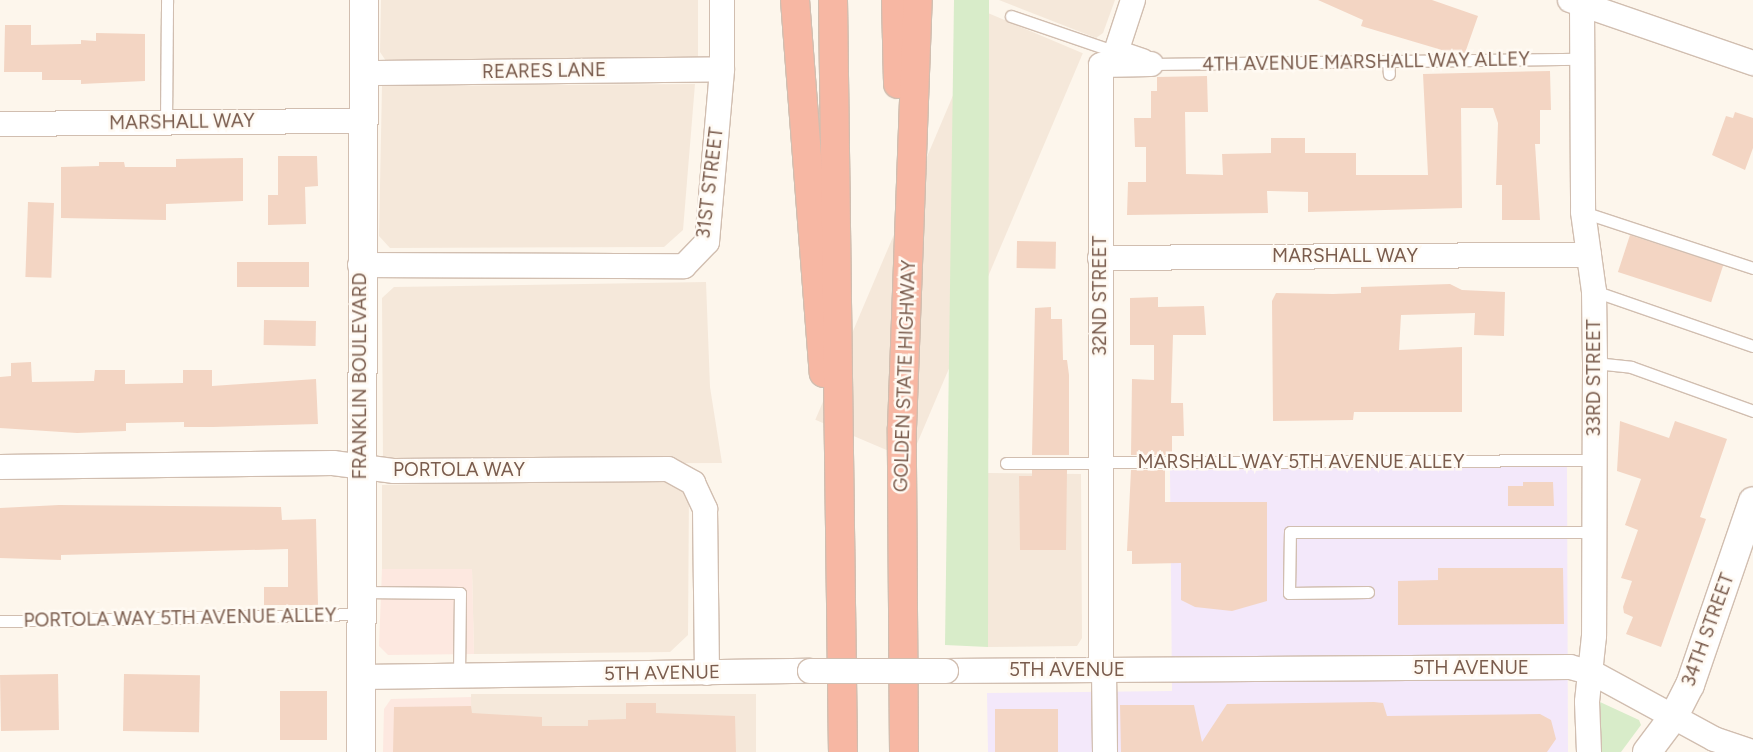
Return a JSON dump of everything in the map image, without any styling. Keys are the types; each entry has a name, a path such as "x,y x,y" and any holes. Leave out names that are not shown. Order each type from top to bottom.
{"highway":[{"path":"795,0 842,584"},
{"path":"833,0 843,752"},
{"path":"896,0 902,428"},
{"name":"GOLDEN STATE HIGHWAY","path":"904,752 902,428 918,0"}],"main road":[{"name":"FRANKLIN BOULEVARD","path":"360,752 360,265 364,120 364,0"},
{"name":"34TH STREET","path":"1647,752 1674,716 1690,685 1753,501"}],"street":[{"name":"31ST STREET","path":"360,265 684,266 707,242 722,69 722,0"},
{"path":"1134,0 1116,52 1151,64"},
{"path":"1576,2 1753,63"},
{"name":"33RD STREET","path":"1576,2 1582,60 1584,212 1594,291 1595,532 1593,673 1587,702 1589,752"},
{"name":"32ND STREET","path":"1105,752 1102,670 1100,463 1101,65 1151,64"},
{"name":"REARES LANE","path":"364,73 722,69"},
{"name":"MARSHALL WAY","path":"0,124 364,120"},
{"name":"MARSHALL WAY","path":"1100,258 1590,254"},
{"name":"PORTOLA WAY","path":"0,467 359,466 394,471 668,469 694,483 705,509 707,673"},
{"name":"5TH AVENUE","path":"361,676 810,671 1570,668 1593,673 1714,739 1752,752"}],"lane":[{"path":"166,0 166,122"},
{"path":"1011,16 1116,52"},
{"name":"4TH AVENUE MARSHALL WAY ALLEY","path":"1151,64 1582,60"},
{"path":"1388,61 1389,74"},
{"path":"1584,212 1753,268"},
{"path":"1594,291 1753,346"},
{"path":"1595,363 1631,367 1753,411"},
{"name":"MARSHALL WAY 5TH AVENUE ALLEY","path":"1006,463 1595,460"},
{"path":"1368,592 1289,594 1290,532 1595,532"},
{"name":"PORTOLA WAY 5TH AVENUE ALLEY","path":"0,621 359,603 460,593 459,676"}],"shaded area":[{"path":"381,0 698,0 698,61 386,61 380,52"},
{"path":"999,0 1115,0 1103,33 1096,38"},
{"path":"988,13 1083,53 910,460 815,420"},
{"path":"695,84 683,230 664,247 390,248 379,236 382,86"},
{"path":"706,282 710,387 722,463 383,464 382,298 394,287"},
{"path":"1567,466 1568,752 988,752 987,693 1172,691 1170,470"},
{"path":"988,473 1081,474 1082,638 1077,646 988,647"},
{"path":"672,478 689,490 688,635 670,652 474,654 472,570 382,569 382,485"},
{"path":"382,569 472,569 474,654 388,655 379,646"},
{"path":"471,694 756,694 756,752 471,752"},
{"path":"471,697 472,752 383,752 384,709 391,699"}],"green space":[{"path":"954,0 989,0 988,647 945,645"},
{"path":"1600,702 1639,720 1641,725 1621,752 1600,752"}],"building":[{"path":"1318,0 1432,0 1478,16 1465,53 1452,53 1361,26 1363,20"},
{"path":"5,25 31,25 31,45 81,44 81,40 96,41 96,33 145,34 145,81 81,84 81,80 42,80 42,72 4,72"},
{"path":"1550,71 1551,110 1540,110 1540,144 1535,144 1540,220 1502,220 1502,185 1496,185 1498,123 1493,108 1461,108 1462,208 1308,212 1308,192 1267,191 1268,213 1127,215 1128,182 1146,182 1146,147 1135,147 1134,118 1151,118 1151,91 1157,91 1157,77 1207,76 1208,112 1185,112 1186,174 1223,175 1222,154 1271,153 1271,138 1305,138 1305,153 1356,153 1356,175 1428,175 1423,74"},
{"path":"1735,112 1753,118 1753,148 1745,170 1712,155 1726,116 1733,118"},
{"path":"278,156 317,156 318,186 305,187 306,224 268,225 268,195 278,195"},
{"path":"243,158 243,201 166,204 166,220 61,218 61,167 99,166 99,162 124,162 125,167 176,167 176,159"},
{"path":"28,202 54,203 51,278 25,277"},
{"path":"1630,235 1723,265 1711,302 1618,272"},
{"path":"1017,241 1056,242 1056,269 1017,268"},
{"path":"237,262 309,262 309,287 237,287"},
{"path":"1450,284 1462,290 1505,292 1504,336 1474,335 1475,313 1401,315 1399,350 1462,347 1462,412 1354,412 1353,420 1273,421 1272,301 1276,293 1361,293 1361,287"},
{"path":"1158,297 1158,307 1204,306 1206,335 1173,335 1171,403 1183,403 1184,436 1172,436 1172,452 1165,455 1131,455 1132,379 1154,380 1154,345 1130,345 1130,298"},
{"path":"1051,307 1051,319 1062,319 1063,360 1067,360 1069,375 1069,455 1032,455 1035,308"},
{"path":"264,320 316,321 316,346 264,345"},
{"path":"31,362 32,382 94,381 95,370 125,370 125,384 183,383 183,370 212,370 212,386 316,379 318,424 184,427 184,422 126,423 126,431 77,433 0,428 0,377 11,376 11,363"},
{"path":"1620,421 1669,438 1675,421 1727,439 1700,517 1706,519 1661,647 1626,634 1633,617 1624,613 1623,607 1632,581 1621,578 1638,530 1625,525 1641,479 1617,471"},
{"path":"1032,470 1067,470 1066,550 1020,550 1019,476 1032,476"},
{"path":"1131,470 1165,470 1165,502 1267,502 1267,601 1232,611 1195,607 1181,600 1181,563 1132,564 1132,551 1127,551"},
{"path":"1523,482 1553,482 1554,506 1508,506 1508,486 1523,486"},
{"path":"59,505 281,507 282,520 316,519 318,605 264,605 264,587 288,587 288,549 61,555 61,560 0,558 0,508"},
{"path":"1438,568 1563,568 1564,624 1398,625 1398,581 1438,580"},
{"path":"58,674 59,730 1,731 0,675"},
{"path":"124,674 200,675 199,732 123,731"},
{"path":"280,691 327,691 327,740 280,740"},
{"path":"626,703 656,703 656,713 735,716 736,752 393,752 394,707 471,706 472,713 542,717 542,726 588,726 588,720 626,719"},
{"path":"1383,703 1387,716 1540,714 1551,720 1556,739 1547,752 1121,752 1120,705 1194,705 1202,742 1227,704"},
{"path":"995,709 1058,709 1058,752 995,752"}]}
